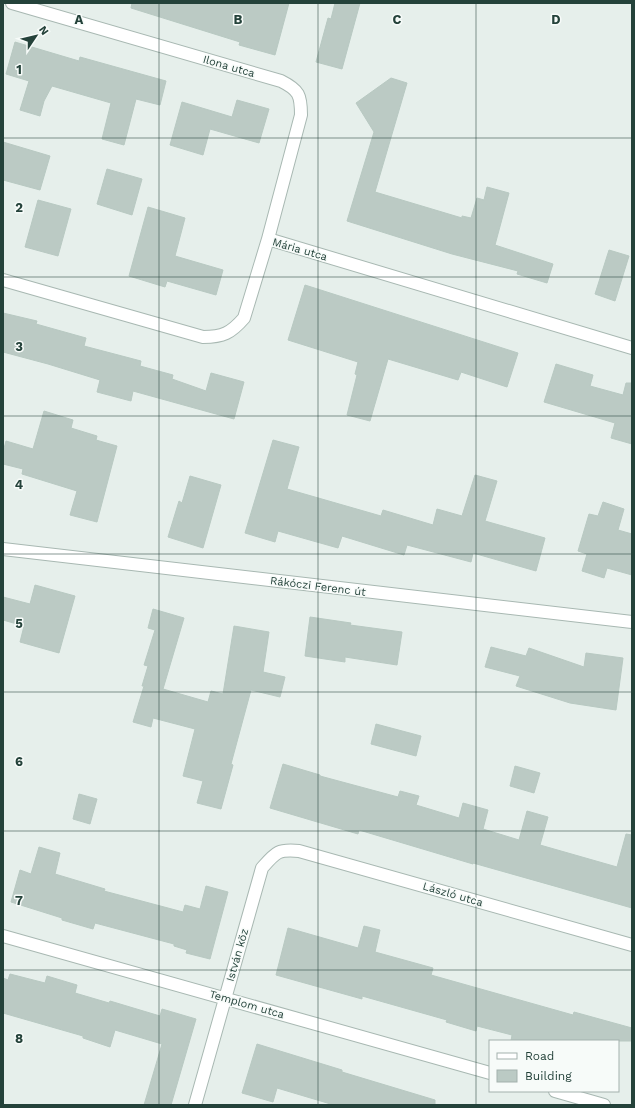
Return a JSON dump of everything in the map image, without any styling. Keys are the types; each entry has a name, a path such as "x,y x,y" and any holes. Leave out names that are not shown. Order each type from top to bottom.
{"street":[{"name":"Ilona utca","path":"12,3 281,81 293,87 299,96 301,116 268,239"},
{"name":"Mária utca","path":"3,280 203,338 215,337 225,335 235,329 244,318 268,239 632,348"},
{"name":"Rákóczi Ferenc út","path":"3,549 632,622"},
{"name":"László utca","path":"274,855 285,849 299,851 632,945"},
{"name":"István köz","path":"195,1105 224,998 262,868 274,855"},
{"name":"Templom utca","path":"3,936 489,1073"},
{"path":"558,1092 604,1105"}],"building":[{"path":"132,3 289,3 275,55 239,45 240,42 131,8"},
{"path":"335,3 360,3 342,69 316,62 328,18 331,19"},
{"path":"15,42 79,61 80,57 166,81 160,105 136,99 124,145 102,139 111,103 52,86 44,101 40,116 20,110 29,81 6,74"},
{"path":"391,78 407,83 375,192 462,218 462,216 471,218 477,198 484,200 487,187 509,193 495,245 553,264 547,283 517,274 518,271 452,254 347,221 374,132 356,103"},
{"path":"237,100 269,109 259,143 210,129 203,155 170,145 182,102 232,117"},
{"path":"3,142 50,156 40,190 3,180"},
{"path":"107,169 142,179 132,215 97,204"},
{"path":"38,200 71,209 58,256 25,247"},
{"path":"148,207 185,218 175,256 223,270 216,295 167,281 165,287 129,276"},
{"path":"609,250 629,256 615,301 595,294"},
{"path":"305,285 518,353 507,387 461,372 458,380 388,359 370,421 347,415 357,375 355,374 358,362 288,340"},
{"path":"3,313 37,321 36,324 86,338 84,346 141,361 140,366 173,375 172,379 206,391 211,373 244,382 234,419 133,391 131,401 97,392 100,380 3,352"},
{"path":"556,364 593,375 590,386 623,395 626,383 632,383 632,444 611,438 615,423 544,402"},
{"path":"44,411 73,420 71,428 97,436 96,440 117,446 97,522 70,515 77,491 22,474 23,469 3,464 3,452 6,441 33,449"},
{"path":"273,440 299,447 287,489 381,516 383,510 433,525 437,509 462,516 475,475 497,481 485,521 545,538 536,571 473,553 471,562 407,545 404,555 342,536 338,548 278,531 275,542 245,533"},
{"path":"190,476 221,485 203,548 168,537 179,501 182,503"},
{"path":"603,502 624,509 618,530 632,534 632,575 607,568 604,578 582,571 587,554 578,551 589,514 598,516"},
{"path":"35,585 75,596 59,653 20,642 24,626 3,620 3,597 30,604"},
{"path":"153,609 184,618 163,689 208,702 211,691 223,694 234,626 269,632 263,672 285,677 280,697 251,690 231,764 233,765 221,809 197,803 203,781 183,776 195,729 153,718 151,727 133,722 144,686 142,686 148,666 144,665 155,630 148,628"},
{"path":"310,617 351,623 350,625 402,632 397,665 345,657 345,662 305,656"},
{"path":"491,647 526,656 529,648 584,667 586,653 623,658 616,710 570,703 516,686 520,676 485,667"},
{"path":"376,724 421,736 416,756 371,744"},
{"path":"283,764 320,776 398,797 400,791 419,796 416,805 459,818 463,803 488,810 483,829 519,840 527,811 548,817 540,845 617,867 626,834 632,835 632,908 473,864 359,830 358,834 270,808"},
{"path":"515,766 540,773 534,793 510,786"},
{"path":"79,794 97,799 90,824 73,819"},
{"path":"39,847 60,853 55,874 105,889 104,891 183,912 185,905 200,909 206,886 228,892 210,959 186,953 187,950 174,946 174,944 95,923 93,929 11,902 20,870 31,874"},
{"path":"364,926 380,930 375,952 433,968 431,975 573,1015 574,1012 632,1028 632,1041 511,1040 512,1035 477,1026 476,1031 446,1022 447,1020 362,996 362,999 276,975 288,928 358,948"},
{"path":"10,974 45,983 47,976 77,985 75,993 109,1003 110,1001 160,1016 162,1009 196,1019 171,1105 144,1105 162,1044 115,1030 110,1047 83,1038 83,1036 3,1013 3,978 8,980"},
{"path":"257,1044 342,1070 342,1072 435,1100 435,1105 334,1105 277,1088 273,1102 242,1093"}]}
